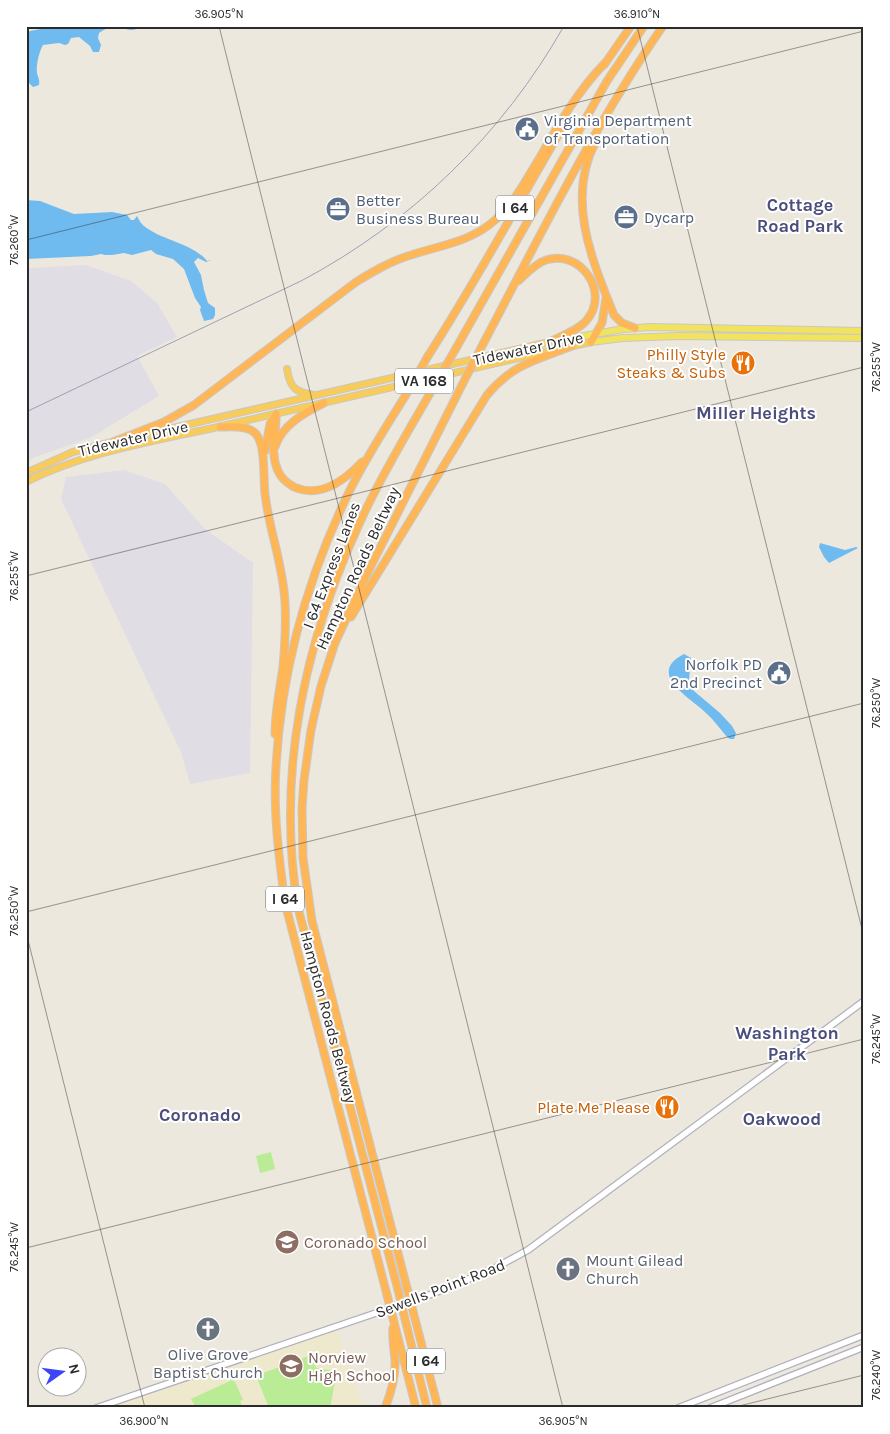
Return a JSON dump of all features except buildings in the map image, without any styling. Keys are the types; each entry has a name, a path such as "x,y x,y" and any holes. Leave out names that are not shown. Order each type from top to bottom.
{"highway":[{"name":"Hampton Roads Beltway","path":"416,1408 285,903 278,840 276,768 287,673 318,565 350,490 369,454 463,302 560,132 631,26"},
{"name":"I 64 Express Lanes","path":"428,1408 305,940 295,892 292,859 291,783 297,721 321,620 360,522 392,458 607,81 644,26"},
{"name":"Hampton Roads Beltway","path":"438,1408 312,921 305,881 302,840 302,808 307,755 321,686 336,643 379,548 482,346 583,155 616,98 663,26"},
{"path":"113,442 164,422 194,405 371,272 400,259 466,239 497,218 516,197 551,137 592,76 606,62"},
{"path":"616,98 589,155 582,190 582,218 585,233 606,296 616,318 635,328"},
{"path":"513,287 531,269 552,258 576,263 582,267 590,278 595,298 590,316 575,330 549,342"},
{"path":"591,342 597,333 604,314 606,296"},
{"name":"Tidewater Drive","path":"26,473 73,452 549,342"},
{"name":"Tidewater Drive","path":"26,482 51,470 80,460 591,342"},
{"path":"336,643 487,395 502,379 517,368 572,346"},
{"path":"287,369 290,381 296,390 318,395"},
{"path":"274,453 279,436 283,431 300,416 324,403"},
{"path":"277,404 273,441 274,453 278,471 282,478 290,484 308,491 325,488 340,482 369,454"},
{"path":"263,472 270,424 276,414"},
{"path":"220,427 246,428 256,435 261,444 266,506 282,567 285,600 285,634 283,665 275,722 276,768"},
{"path":"386,1408 395,1370 392,1336 394,1322"}],"main road":[{"name":"Tidewater Drive","path":"549,342 597,333 635,328 663,327 864,332"},
{"name":"Tidewater Drive","path":"591,342 622,338 678,336 864,338"},
{"name":"Sewells Point Road","path":"96,1408 432,1294 507,1263 544,1238 864,1001"},
{"path":"678,1408 864,1335"},
{"path":"710,1408 864,1348"}],"shaded area":[{"path":"86,265 131,281 157,303 177,337 137,356 159,396 90,438 35,457 26,462 26,271 30,268"},
{"path":"124,470 165,484 205,529 253,563 250,773 190,784 181,752 61,499 66,477"},
{"name":"Norview High School","path":"337,1330 362,1402 362,1408 108,1408"}],"green space":[{"path":"271,1152 275,1169 260,1173 256,1156"},
{"path":"311,1355 316,1368 337,1371 330,1408 269,1408 257,1378 258,1375"},
{"path":"232,1380 235,1382 243,1400 240,1401 243,1408 191,1408 195,1406 191,1399"}],"water":[{"path":"57,26 114,26 99,33 98,38 101,45 99,52 93,52 90,46 79,37 71,38 68,44 65,45 59,43 43,45 37,66 39,85 33,87 26,80 26,34 30,31"},
{"path":"118,26 141,26 131,30"},
{"path":"26,200 40,201 74,214 112,212 127,215 131,220 134,220 137,216 143,225 151,231 194,250 207,261 212,260 206,262 198,258 194,262 201,275 208,303 215,308 213,319 204,321 200,310 201,307 195,298 184,269 173,259 156,254 151,250 132,255 124,253 26,259"},
{"path":"820,543 845,550 858,548 829,563 819,547"},
{"path":"684,654 691,658 689,680 694,691 732,726 736,733 734,739 727,737 709,716 682,693 670,678 669,670 673,662"}],"railway":[{"path":"26,412 301,281 342,258 380,232 417,203 483,139 512,104 564,26"}],"place":[{"name":"Virginia Department of Transportation","path":"527,129"},
{"name":"Better Business Bureau","path":"338,209"},
{"name":"Dycarp","path":"626,217"},
{"name":"Philly Style Steaks & Subs","path":"743,363"},
{"name":"Norfolk PD 2nd Precinct","path":"779,673"},
{"name":"Plate Me Please","path":"667,1107"},
{"name":"Coronado School","path":"287,1242"},
{"name":"Mount Gilead Church","path":"568,1269"},
{"name":"Olive Grove Baptist Church","path":"208,1329"},
{"name":"Norview High School","path":"291,1366"}],"district":[{"name":"Cottage Road Park","path":"800,215"},
{"name":"Miller Heights","path":"756,413"},
{"name":"Washington Park","path":"787,1043"},
{"name":"Coronado","path":"200,1115"},
{"name":"Oakwood","path":"782,1119"}]}
